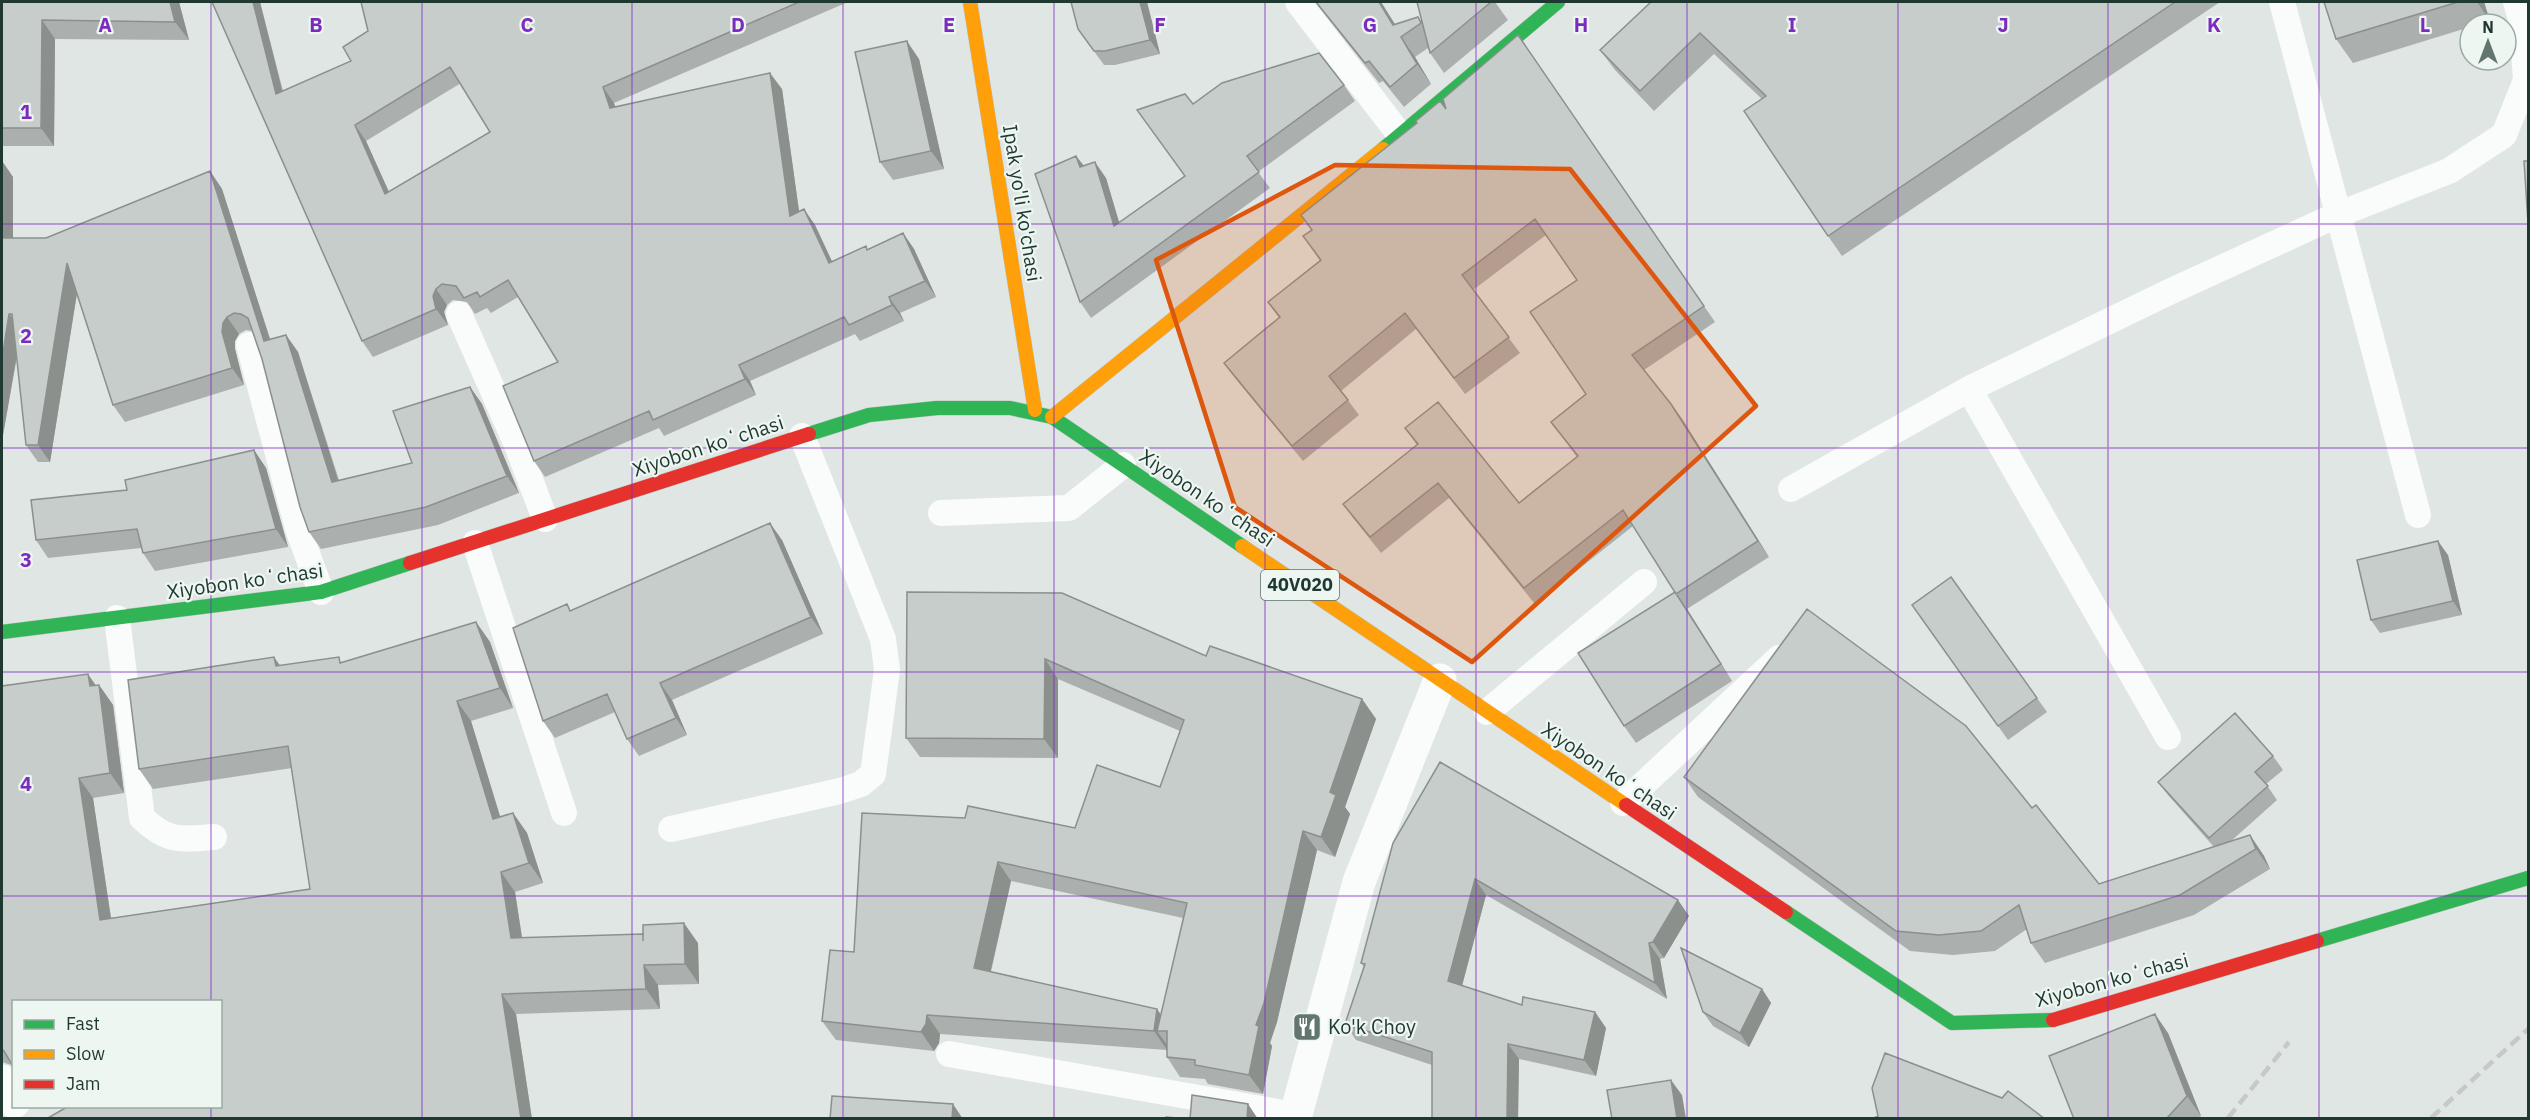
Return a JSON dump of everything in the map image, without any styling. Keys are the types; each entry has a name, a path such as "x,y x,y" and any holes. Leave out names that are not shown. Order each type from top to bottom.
{"main road":[{"name":"Ipak yo'li ko'chasi","path":"970,2 1035,410"},
{"path":"1052,417 1400,135 1558,2"},
{"name":"Xiyobon koʻchasi","path":"2,632 321,592 869,415 949,407 1035,410 1052,417 1486,712 1952,1023 2047,1022 2529,878"}],"street":[{"path":"1295,1117 1359,882 1440,680"},
{"path":"2,1081 12,1098"}],"lane":[{"path":"1298,2 1400,135"},
{"path":"2282,2 2418,515"},
{"path":"1791,489 1969,389 2169,292 2337,215 2449,171 2504,135 2526,80 2522,23 2516,2"},
{"path":"459,314 517,445 545,519"},
{"path":"249,345 298,529 321,592"},
{"path":"1969,389 2168,737"},
{"path":"671,829 840,791 861,784 873,774 887,670 883,639 802,436"},
{"path":"941,513 1069,508 1123,465"},
{"path":"475,543 564,813"},
{"path":"1486,712 1644,582"},
{"path":"117,618 142,818 154,830 172,839 213,837"},
{"path":"1623,803 1785,653"},
{"path":"949,1054 1295,1117"}],"highlighted area":[{"path":"1335,165 1570,169 1756,406 1472,662 1235,507 1156,260"}],"building":[{"path":"2,2 170,2 175,22 42,20 41,128 2,128"},
{"path":"212,2 253,2 276,94 351,61 343,47 368,31 361,2 799,2 603,87 610,108 770,73 790,216 804,209 829,263 866,246 867,250 903,233 925,281 889,297 892,305 849,325 844,317 739,365 745,379 653,420 649,411 534,461 503,386 558,362 508,280 480,297 477,292 464,298 456,286 442,284 433,296 436,309 362,341","holes":["450,67 490,132 385,194 355,125"]},
{"path":"1071,2 1140,2 1150,40 1105,51 1094,51 1078,29"},
{"path":"1316,2 1379,2 1393,25 1418,17 1421,23 1401,37 1417,64 1390,87 1369,61 1365,63"},
{"path":"1417,2 1491,2 1430,53"},
{"path":"1651,2 2175,2 1828,236 1744,111 1766,96 1700,33 1640,91 1600,50"},
{"path":"2324,2 2458,2 2336,39"},
{"path":"1518,35 1704,306 1632,355 1671,404 1758,541 1676,594 1623,510 1524,588 1438,483 1370,537 1343,504 1418,444 1405,428 1438,402 1519,503 1578,456 1551,422 1586,394 1530,312 1577,280 1535,219 1462,275 1509,337 1454,378 1405,313 1329,376 1348,400 1292,446 1224,363 1280,317 1268,302 1321,260 1303,236 1312,230 1301,215 1417,123 1416,121 1440,101 1446,109 1443,99"},
{"path":"907,41 931,151 880,162 855,52"},
{"path":"1319,53 1344,85 1247,156 1259,172 1080,302 1035,174 1076,156 1080,167 1095,162 1114,226 1185,176 1137,110 1185,94 1193,104 1222,83"},
{"path":"2524,161 2529,161 2529,238"},
{"path":"210,171 264,341 286,335 332,482 412,463 393,411 470,387 507,476 426,507 309,532 300,507 262,359 248,318 234,313 223,323 222,332 232,368 113,405 67,263 38,445 26,445 12,314 9,314 2,359 2,238 46,238"},
{"path":"254,450 276,529 143,553 137,529 36,540 31,500 127,490 125,480"},
{"path":"770,523 811,617 660,683 676,718 627,739 607,694 543,721 513,628 567,604 570,611"},
{"path":"2438,541 2453,601 2371,620 2357,560"},
{"path":"1951,577 2037,698 1998,726 1912,605"},
{"path":"907,592 1062,593 1206,656 1210,646 1362,699 1330,792 1336,795 1321,837 1303,831 1264,1003 1256,1025 1259,1026 1249,1075 1195,1065 1195,1060 1167,1057 1167,1031 1157,1031 1187,903 998,862 974,968 1157,1009 1154,1031 927,1015 926,1024 921,1032 822,1021 830,950 854,952 862,813 965,818 968,806 1075,828 1097,765 1160,787 1184,720 1045,659 1044,739 906,738"},
{"path":"1675,592 1721,664 1624,726 1578,653"},
{"path":"1807,609 1966,726 2032,808 2036,805 2099,884 2250,835 2256,849 2180,895 2031,943 2019,905 1981,931 1939,935 1896,931 1684,777"},
{"path":"476,622 500,688 457,701 493,819 513,813 529,863 501,872 511,938 643,934 643,925 684,923 685,964 644,965 646,989 502,994 521,1119 46,1119 65,1108 222,1108 222,1000 12,1000 12,1065 2,1049 2,686 88,674 90,686 99,685 110,773 79,778 100,920 310,889 288,746 139,769 128,680 274,657 276,666 339,657 340,663"},
{"path":"2235,713 2273,756 2255,772 2268,786 2209,838 2158,782"},
{"path":"1440,762 1678,900 1653,942 1649,943 1655,983 1475,879 1448,981 1522,1005 1523,997 1595,1012 1584,1060 1508,1044 1507,1119 1432,1119 1432,1052 1345,1024 1365,964 1361,963 1393,843"},
{"path":"1681,948 1762,989 1740,1033 1703,1012"},
{"path":"2155,1014 2187,1096 2166,1119 2074,1119 2049,1056"},
{"path":"1885,1053 2002,1098 2008,1091 2045,1119 1872,1119 1878,1116 1872,1088"},
{"path":"1671,1080 1677,1119 1612,1119 1607,1090"},
{"path":"1192,1095 1248,1104 1247,1119 1190,1119"},
{"path":"832,1096 953,1104 952,1119 830,1119"}],"railway":[{"path":"2431,1118 2528,1029"},
{"path":"2228,1118 2289,1042"}],"traffic: fast":[{"path":"1383,149 1558,2"},
{"path":"809,434 869,415 937,408 1010,408 1052,417 1242,546"},
{"path":"2,632 321,592 410,563"},
{"path":"2317,941 2528,878"},
{"path":"1786,912 1952,1023 2053,1020"}],"traffic: slow":[{"path":"970,2 1035,410"},
{"path":"1052,417 1383,149"},
{"path":"1242,546 1626,805"}],"traffic: jam":[{"path":"410,563 809,434"},
{"path":"1626,805 1786,912"},
{"path":"2053,1020 2317,941"}],"place":[{"name":"Ko'k Choy","path":"1307,1027"}]}
